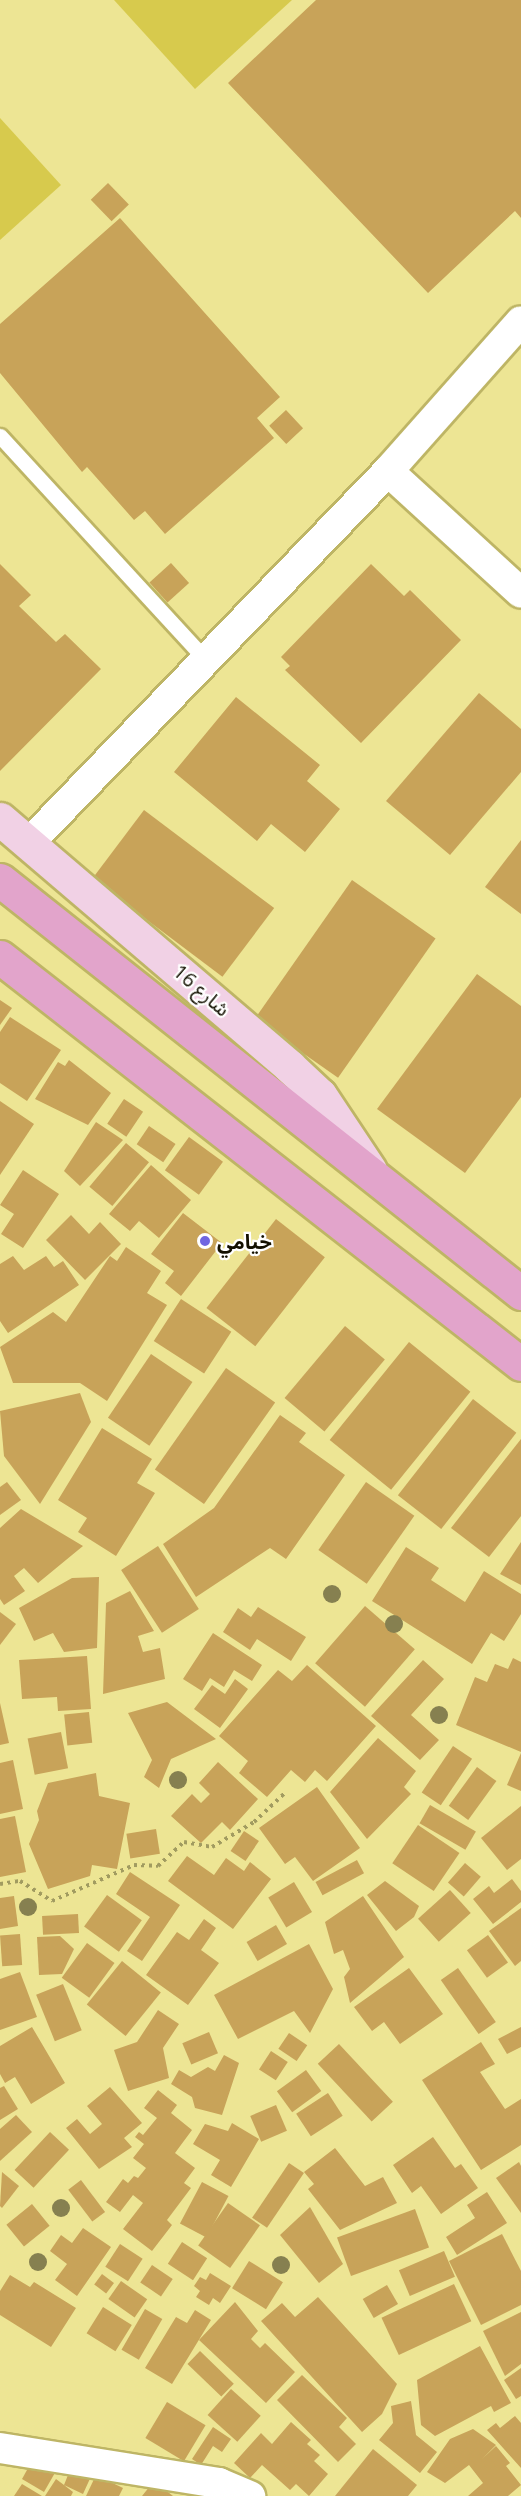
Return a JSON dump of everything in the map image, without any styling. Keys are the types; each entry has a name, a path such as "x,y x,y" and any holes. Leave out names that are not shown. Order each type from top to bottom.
{"main road":[{"path":"0,880 380,1184 521,1293"},
{"path":"0,957 521,1364"}],"street":[{"path":"31,842 388,471 521,321"},
{"path":"388,471 521,593"},
{"name":"شارع 16","path":"0,819 31,842 320,1095 380,1184"},
{"path":"0,2448 219,2483 250,2496"}],"lane":[{"path":"0,436 206,660"}],"path":[{"path":"0,1884 20,1881 52,1901 134,1865 158,1866 184,1842 212,1847 254,1822 286,1792"}],"shaded area":[{"path":"114,0 292,0 195,89"},
{"path":"0,118 61,185 0,240"}],"building":[{"path":"316,0 521,0 521,218 515,211 428,293 228,83"},
{"path":"108,183 129,205 112,221 91,200"},
{"path":"120,218 280,397 257,418 274,438 165,534 145,511 134,520 87,467 82,472 0,373 0,324"},
{"path":"286,410 303,428 286,444 269,426"},
{"path":"171,563 189,583 168,602 149,582"},
{"path":"0,564 31,595 19,606 56,642 65,634 101,669 0,771"},
{"path":"371,564 404,596 410,590 461,640 361,743 285,670 290,666 281,657"},
{"path":"479,693 521,729 521,772 450,855 386,801"},
{"path":"236,697 320,765 307,781 340,809 305,852 271,824 257,841 174,772"},
{"path":"144,810 274,908 222,977 92,879"},
{"path":"521,840 521,914 485,887"},
{"path":"352,880 436,939 338,1078 254,1019"},
{"path":"477,974 521,1006 521,1097 465,1173 377,1109"},
{"path":"0,1000 12,1008 0,1025"},
{"path":"10,1017 61,1050 27,1101 0,1083 0,1032"},
{"path":"69,1060 111,1093 88,1125 35,1099 58,1062 65,1066"},
{"path":"124,1099 143,1112 126,1137 107,1124"},
{"path":"0,1101 34,1124 0,1175"},
{"path":"96,1122 123,1140 80,1186 64,1171"},
{"path":"149,1126 176,1144 163,1162 137,1144"},
{"path":"189,1137 223,1162 199,1195 165,1170"},
{"path":"126,1143 149,1162 112,1206 89,1187"},
{"path":"151,1165 191,1200 159,1238 139,1221 130,1231 109,1214"},
{"path":"23,1170 59,1194 23,1248 1,1234 14,1214 0,1205"},
{"path":"183,1213 222,1243 181,1296 165,1283 174,1271 151,1254"},
{"path":"71,1215 89,1234 100,1222 121,1244 85,1280 46,1240"},
{"path":"276,1219 325,1257 255,1346 206,1308"},
{"path":"126,1247 161,1271 147,1293 167,1305 107,1401 80,1383 13,1383 0,1347 53,1312 66,1322 110,1256 117,1261"},
{"path":"13,1256 24,1270 46,1256 54,1267 63,1261 79,1285 8,1333 0,1321 0,1264"},
{"path":"181,1299 231,1332 204,1374 154,1341"},
{"path":"345,1326 385,1359 324,1431 285,1398"},
{"path":"409,1342 470,1392 391,1490 330,1440"},
{"path":"151,1354 192,1382 149,1446 108,1418"},
{"path":"226,1368 275,1402 204,1504 155,1470"},
{"path":"80,1393 91,1422 40,1504 4,1456 0,1411"},
{"path":"473,1399 516,1433 441,1529 398,1495"},
{"path":"280,1415 306,1433 299,1442 345,1475 286,1559 270,1548 196,1597 163,1544 214,1508"},
{"path":"102,1428 152,1459 137,1483 155,1493 116,1556 78,1532 87,1518 58,1500"},
{"path":"521,1439 521,1516 489,1557 451,1528"},
{"path":"7,1482 21,1500 0,1515 0,1487"},
{"path":"366,1482 414,1516 367,1584 318,1550"},
{"path":"21,1509 83,1546 38,1583 24,1568 14,1576 25,1591 4,1605 0,1599 0,1528"},
{"path":"521,1542 521,1585 500,1574"},
{"path":"158,1546 199,1609 162,1633 121,1570"},
{"path":"406,1547 439,1568 431,1580 465,1602 484,1571 521,1594 521,1614 504,1641 491,1633 472,1664 372,1601"},
{"path":"99,1577 97,1648 64,1652 53,1633 34,1641 19,1608 72,1578"},
{"path":"130,1591 154,1631 138,1636 143,1652 160,1648 165,1679 103,1694 106,1603"},
{"path":"365,1606 415,1649 365,1707 315,1663"},
{"path":"258,1607 306,1637 291,1661 257,1639 250,1650 223,1632 238,1608 251,1617"},
{"path":"0,1612 16,1624 0,1645"},
{"path":"213,1633 262,1665 252,1681 234,1670 224,1687 210,1678 202,1691 183,1679"},
{"path":"87,1656 91,1709 58,1711 57,1697 22,1699 19,1660"},
{"path":"513,1658 521,1662 521,1752 456,1725 475,1677 487,1682 495,1664 508,1669"},
{"path":"423,1660 444,1679 411,1715 439,1740 420,1760 371,1716"},
{"path":"307,1665 376,1726 327,1781 315,1770 305,1782 291,1770 267,1797 239,1773 248,1761 219,1736 278,1670 292,1681"},
{"path":"235,1679 248,1689 220,1728 194,1709 212,1685 225,1694"},
{"path":"167,1702 216,1739 171,1759 159,1788 144,1777 152,1760 128,1713"},
{"path":"0,1703 9,1743 0,1745"},
{"path":"89,1712 92,1743 67,1745 64,1715"},
{"path":"61,1732 68,1768 35,1775 28,1738"},
{"path":"378,1738 416,1771 404,1787 411,1794 367,1839 330,1792"},
{"path":"453,1746 472,1759 441,1805 422,1792"},
{"path":"521,1753 521,1791 507,1785"},
{"path":"13,1760 23,1809 0,1814 0,1763"},
{"path":"218,1762 258,1799 230,1830 222,1822 201,1843 171,1816 192,1794 201,1803 210,1794 199,1783"},
{"path":"477,1767 496,1781 468,1820 449,1806"},
{"path":"96,1773 99,1796 130,1803 117,1869 92,1865 90,1876 48,1889 29,1844 39,1820 37,1811 48,1783"},
{"path":"317,1787 360,1848 313,1881 295,1857 285,1864 259,1828"},
{"path":"430,1805 476,1832 465,1850 420,1823"},
{"path":"521,1806 521,1859 507,1870 481,1838"},
{"path":"15,1816 26,1872 0,1877 0,1819"},
{"path":"418,1825 459,1853 434,1891 392,1863"},
{"path":"156,1829 160,1854 130,1858 126,1834"},
{"path":"244,1831 259,1841 246,1861 231,1851"},
{"path":"187,1856 214,1875 226,1858 244,1871 250,1862 271,1879 233,1929 168,1881"},
{"path":"357,1860 364,1873 323,1895 316,1882"},
{"path":"465,1863 481,1877 464,1896 448,1883"},
{"path":"130,1872 180,1905 142,1961 127,1951 150,1917 116,1894"},
{"path":"512,1879 521,1891 521,1902 493,1924 473,1899 489,1886 494,1893"},
{"path":"385,1881 419,1906 414,1917 396,1931 367,1895"},
{"path":"294,1882 312,1912 286,1927 268,1897"},
{"path":"450,1890 471,1913 439,1942 418,1919"},
{"path":"107,1895 142,1920 119,1952 84,1927"},
{"path":"14,1896 18,1926 0,1929 0,1898"},
{"path":"363,1896 404,1957 350,2003 344,1977 350,1969 343,1950 334,1954 325,1922"},
{"path":"521,1908 521,1961 515,1966 489,1931"},
{"path":"78,1914 79,1933 43,1935 42,1916"},
{"path":"204,1919 216,1928 201,1950 219,1963 188,2005 146,1975 177,1932 189,1940"},
{"path":"276,1925 287,1944 258,1961 247,1942"},
{"path":"20,1934 22,1965 2,1966 0,1935"},
{"path":"488,1935 508,1963 487,1978 467,1950"},
{"path":"60,1936 74,1949 62,1974 39,1975 37,1937"},
{"path":"87,1943 115,1963 89,1998 62,1978"},
{"path":"309,1944 333,1989 310,2033 294,2011 238,2039 214,1995"},
{"path":"122,1961 161,1992 126,2036 87,2005"},
{"path":"409,1968 443,2014 400,2044 384,2022 372,2031 354,2007"},
{"path":"458,1968 496,2022 479,2034 441,1980"},
{"path":"20,1972 37,2017 0,2030 0,1979"},
{"path":"63,1984 82,2030 55,2041 36,1995"},
{"path":"158,2010 179,2024 163,2048 169,2078 128,2091 114,2050 137,2042"},
{"path":"32,2027 65,2083 31,2104 15,2077 5,2083 0,2074 0,2046"},
{"path":"521,2027 521,2047 507,2054 498,2039"},
{"path":"209,2032 218,2053 191,2065 182,2043"},
{"path":"289,2033 307,2045 297,2061 278,2049"},
{"path":"481,2042 495,2064 480,2072 505,2109 521,2099 521,2145 481,2170 422,2080"},
{"path":"339,2044 393,2102 372,2122 318,2064"},
{"path":"271,2051 288,2062 276,2080 259,2069"},
{"path":"224,2055 239,2063 222,2115 195,2108 192,2097 171,2084 179,2070 191,2077 208,2067 215,2071"},
{"path":"306,2070 321,2091 292,2112 277,2091"},
{"path":"4,2086 18,2109 0,2120 0,2088"},
{"path":"110,2087 142,2123 124,2138 132,2147 99,2169 66,2128 77,2119 90,2134 102,2124 87,2106"},
{"path":"158,2090 177,2105 171,2113 192,2130 175,2153 195,2168 184,2183 191,2188 167,2220 172,2225 152,2251 123,2229 143,2203 133,2195 120,2212 106,2202 123,2179 128,2183 134,2176 138,2178 146,2168 133,2158 144,2144 135,2137 139,2132 143,2135 157,2118 144,2108"},
{"path":"328,2093 343,2116 311,2136 296,2114"},
{"path":"276,2105 287,2131 261,2142 250,2116"},
{"path":"16,2115 32,2132 0,2161 0,2129"},
{"path":"232,2123 259,2139 231,2187 211,2175 220,2160 193,2144 205,2124 228,2131"},
{"path":"50,2132 69,2150 34,2188 15,2170"},
{"path":"433,2137 455,2168 461,2164 478,2188 441,2214 421,2186 412,2193 393,2165"},
{"path":"335,2148 365,2186 383,2177 397,2203 340,2230 308,2189 314,2184 304,2172"},
{"path":"519,2162 521,2166 521,2213 496,2178"},
{"path":"289,2163 304,2173 267,2228 252,2218"},
{"path":"2,2172 19,2186 2,2208 0,2206"},
{"path":"81,2180 105,2212 92,2222 68,2190"},
{"path":"202,2182 228,2196 206,2238 180,2223"},
{"path":"487,2192 507,2223 457,2255 446,2237 475,2218 467,2205"},
{"path":"228,2203 260,2225 230,2268 198,2246"},
{"path":"32,2204 50,2226 24,2247 6,2225"},
{"path":"310,2207 343,2264 319,2283 280,2235"},
{"path":"415,2209 429,2248 351,2276 337,2237"},
{"path":"83,2228 111,2247 77,2296 55,2280 67,2264 50,2251 61,2235 72,2243"},
{"path":"502,2234 521,2271 521,2305 481,2325 449,2261"},
{"path":"182,2242 207,2258 193,2280 168,2264"},
{"path":"120,2244 143,2259 128,2281 105,2267"},
{"path":"444,2251 455,2277 410,2296 399,2270"},
{"path":"249,2261 283,2282 266,2309 232,2288"},
{"path":"152,2265 173,2279 161,2296 140,2282"},
{"path":"210,2273 231,2286 220,2303 213,2298 209,2305 196,2297 200,2291 194,2286 200,2277 206,2280"},
{"path":"102,2274 114,2283 106,2293 94,2284"},
{"path":"10,2275 30,2287 34,2282 76,2308 51,2347 0,2315 0,2291"},
{"path":"121,2281 147,2299 135,2317 108,2299"},
{"path":"454,2284 471,2321 399,2355 381,2318"},
{"path":"387,2285 398,2304 374,2318 363,2299"},
{"path":"318,2297 397,2384 382,2414 362,2432 261,2321 282,2303 295,2317"},
{"path":"235,2302 258,2331 251,2339 260,2348 265,2343 295,2372 266,2403 199,2340"},
{"path":"103,2307 132,2325 115,2351 87,2333"},
{"path":"145,2309 162,2319 139,2360 122,2350"},
{"path":"195,2310 211,2320 172,2384 145,2368 176,2317 187,2323"},
{"path":"521,2312 521,2364 505,2376 483,2331"},
{"path":"480,2346 511,2403 494,2412 491,2406 435,2436 421,2425 417,2380"},
{"path":"200,2351 234,2384 221,2397 187,2364"},
{"path":"521,2368 521,2396 516,2399 504,2380"},
{"path":"302,2375 347,2418 339,2427 356,2444 338,2462 277,2400"},
{"path":"231,2389 261,2416 237,2442 208,2415"},
{"path":"411,2401 416,2435 437,2452 420,2473 379,2440 393,2423 391,2406"},
{"path":"167,2402 206,2425 184,2461 145,2438"},
{"path":"515,2416 521,2423 521,2468 487,2430 496,2423 500,2428"},
{"path":"291,2422 311,2440 307,2444 320,2455 314,2461 328,2474 309,2496 296,2484 290,2490 262,2465 250,2478 234,2463 261,2433 272,2444"},
{"path":"213,2427 231,2439 222,2452 213,2446 201,2465 192,2459"},
{"path":"473,2429 496,2445 482,2459 496,2446 510,2463 506,2466 521,2485 508,2496 468,2496 483,2483 469,2465 445,2483 427,2472 450,2439"},
{"path":"373,2449 417,2485 408,2496 335,2496"},
{"path":"32,2461 56,2471 44,2492 22,2479"},
{"path":"61,2472 93,2472 83,2494 64,2485 68,2475"},
{"path":"96,2475 123,2488 119,2496 86,2496"},
{"path":"56,2479 73,2492 71,2496 45,2496"},
{"path":"154,2481 173,2496 142,2496"},
{"path":"22,2484 42,2496 14,2496"}],"place":[{"name":"خيامي","path":"205,1241"}]}
